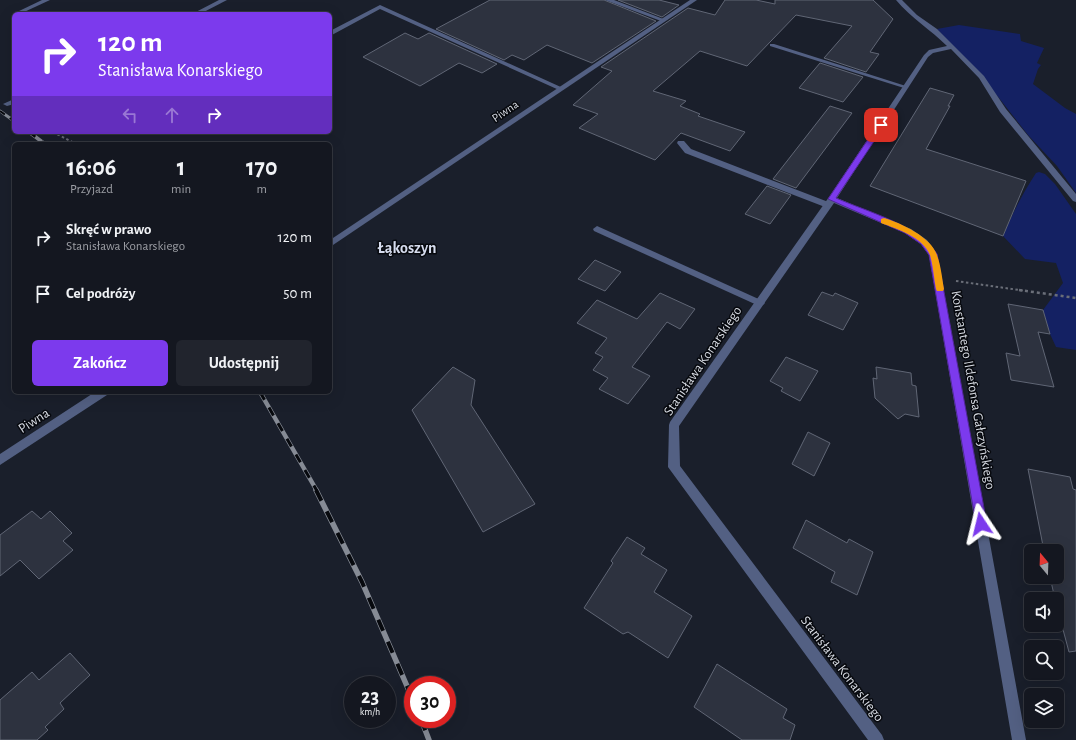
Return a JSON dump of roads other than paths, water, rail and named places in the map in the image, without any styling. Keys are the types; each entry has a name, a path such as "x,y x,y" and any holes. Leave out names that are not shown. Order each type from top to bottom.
{"street":[{"path":"20,12 47,0"},
{"path":"199,12 224,0"},
{"path":"608,0 664,20"},
{"name":"Piwna","path":"332,243 694,0"},
{"path":"899,0 952,47 982,77 1003,110 1076,199"},
{"path":"332,33 380,7 561,89"},
{"path":"772,45 906,87"},
{"name":"Stanisława Konarskiego","path":"877,740 674,467 674,425 830,202 926,56 931,51 952,47"},
{"name":"Konstantego Ildefonsa Gałczyńskiego","path":"681,143 688,151 908,231 924,242 933,254 1019,740"},
{"path":"597,229 760,303"},
{"name":"Piwna","path":"0,460 100,394"}],"railway":[{"path":"0,111 12,120"},
{"path":"32,134 42,142"},
{"path":"261,394 317,491"},
{"path":"316,490 362,582 404,679"},
{"path":"424,728 429,740"}],"district":[{"name":"Łąkoszyn","path":"407,248"}]}
